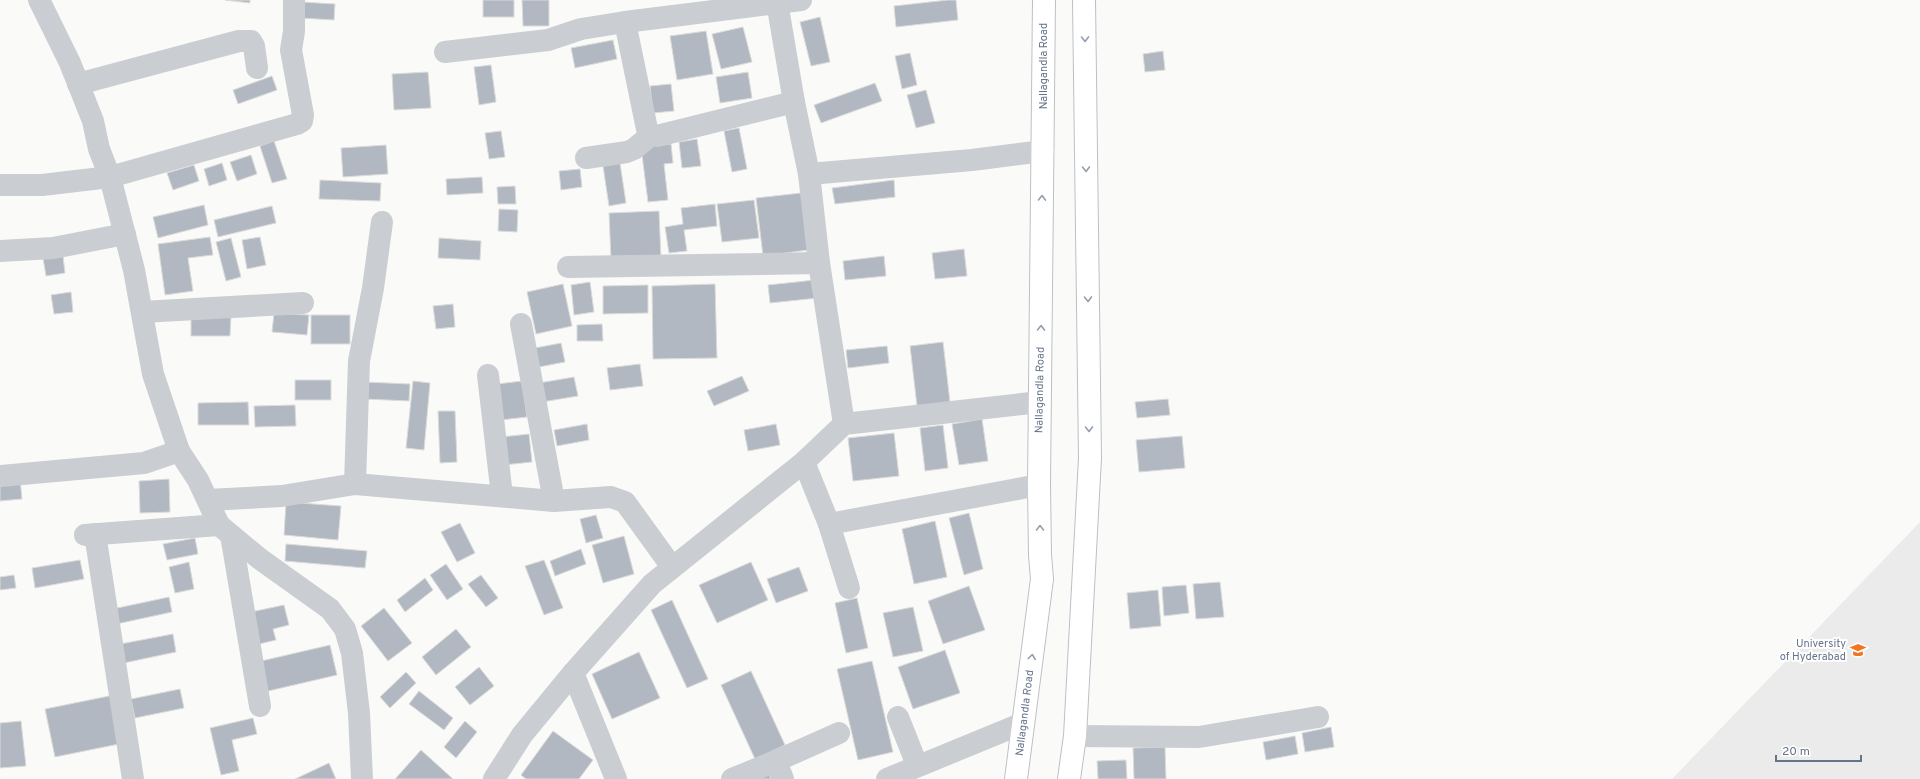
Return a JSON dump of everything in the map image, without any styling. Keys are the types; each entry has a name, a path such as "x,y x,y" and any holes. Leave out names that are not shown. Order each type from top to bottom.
{"main road":[{"name":"Nallagandla Road","path":"1016,779 1042,579 1040,555 1039,485 1044,0"},
{"path":"1069,779 1075,736 1090,458 1084,0"}],"street":[{"path":"39,0 70,63 93,121 99,149 110,177 125,234 142,312 153,374 179,452 198,480 225,530 260,706"},
{"path":"0,186 42,185 110,177 294,126 302,121 303,115 291,50 294,31 294,0"},
{"path":"445,52 548,40 581,29 625,22 801,0"},
{"path":"777,2 794,102 809,174 819,263 844,424"},
{"path":"625,22 647,129 651,135 657,136 794,102"},
{"path":"78,84 239,41 251,41 254,46 258,68"},
{"path":"586,158 627,152 634,149 651,135"},
{"path":"809,174 972,160 1043,151"},
{"path":"355,484 359,361 374,288 382,222"},
{"path":"0,251 52,248 125,234"},
{"path":"568,267 819,263"},
{"path":"142,312 303,303"},
{"path":"521,324 554,501"},
{"path":"488,374 502,496"},
{"path":"494,779 522,735 573,672 652,584 804,462 844,424 1040,402"},
{"path":"0,476 144,463 179,452"},
{"path":"804,462 829,524 849,588"},
{"path":"208,500 282,496 355,484 554,501 611,497 624,502 672,567"},
{"path":"829,524 1039,485"},
{"path":"133,779 90,534 225,530 330,609 345,629 352,653 359,705 362,779"},
{"path":"573,672 616,779"},
{"path":"898,717 917,765"},
{"path":"1075,736 1199,737 1318,717"},
{"path":"887,779 917,765 1023,723"},
{"path":"732,779 779,770 839,733"}],"shaded area":[{"name":"University of Hyderabad","path":"1920,522 1920,779 1672,779"}],"building":[{"path":"225,0 250,0 250,3"},
{"path":"483,0 514,0 514,17 483,17"},
{"path":"522,0 549,0 549,26 523,26"},
{"path":"956,0 958,20 896,27 894,6"},
{"path":"301,2 335,4 334,20 300,18"},
{"path":"820,17 830,62 811,66 800,22"},
{"path":"743,27 752,62 721,69 712,34"},
{"path":"706,31 713,74 677,80 670,36"},
{"path":"613,40 617,59 575,68 571,48"},
{"path":"1163,51 1165,70 1145,72 1143,54"},
{"path":"910,53 917,85 902,89 895,56"},
{"path":"491,65 496,102 479,105 474,67"},
{"path":"428,72 431,108 394,110 392,74"},
{"path":"748,72 752,98 720,103 716,77"},
{"path":"272,76 277,90 238,104 233,90"},
{"path":"875,83 882,101 821,123 814,105"},
{"path":"671,84 674,111 653,113 650,86"},
{"path":"926,90 935,123 916,128 907,95"},
{"path":"739,128 747,169 732,172 724,131"},
{"path":"501,131 505,157 489,159 485,133"},
{"path":"697,139 701,166 682,168 679,142"},
{"path":"274,141 287,179 272,183 260,146"},
{"path":"671,144 673,163 664,164 668,200 648,202 641,147"},
{"path":"386,145 388,174 343,177 341,148"},
{"path":"251,155 257,174 237,181 230,162"},
{"path":"222,163 227,180 209,186 204,169"},
{"path":"620,163 626,203 609,206 603,166"},
{"path":"194,165 199,181 173,190 167,173"},
{"path":"580,169 582,187 561,190 559,171"},
{"path":"482,177 483,193 447,195 446,179"},
{"path":"320,180 381,183 380,201 319,199"},
{"path":"894,180 895,197 835,204 832,188"},
{"path":"515,186 516,204 498,204 497,187"},
{"path":"801,193 808,250 763,256 756,198"},
{"path":"754,200 759,238 722,242 717,204"},
{"path":"715,204 717,226 684,230 687,251 669,253 665,227 683,224 681,208"},
{"path":"204,205 208,225 158,238 153,217"},
{"path":"272,206 276,223 218,237 214,220"},
{"path":"499,209 518,210 517,232 498,231"},
{"path":"659,211 661,258 611,260 609,213"},
{"path":"210,237 213,255 188,258 193,291 165,295 158,244"},
{"path":"260,237 266,265 247,269 242,240"},
{"path":"231,238 241,277 226,281 216,242"},
{"path":"439,238 481,241 480,260 438,258"},
{"path":"964,249 967,276 935,279 932,253"},
{"path":"63,256 65,273 46,276 43,258"},
{"path":"884,256 886,276 845,280 843,261"},
{"path":"815,280 818,298 770,303 768,285"},
{"path":"590,282 594,312 574,315 571,285"},
{"path":"563,284 572,326 536,334 527,292"},
{"path":"715,284 717,358 653,359 652,286"},
{"path":"648,285 648,313 603,314 603,286"},
{"path":"71,292 73,312 54,314 51,295"},
{"path":"453,304 455,327 436,329 433,306"},
{"path":"274,313 309,315 307,335 272,332"},
{"path":"311,315 350,315 350,344 311,344"},
{"path":"191,316 231,316 230,336 191,336"},
{"path":"602,324 603,341 577,341 577,325"},
{"path":"943,342 950,402 917,406 910,346"},
{"path":"561,343 565,362 539,367 535,348"},
{"path":"887,346 889,363 848,368 846,350"},
{"path":"640,364 643,386 610,390 607,368"},
{"path":"742,376 749,391 714,406 707,391"},
{"path":"574,377 578,396 542,402 539,383"},
{"path":"295,380 331,380 331,400 295,400"},
{"path":"413,381 430,383 424,450 406,448"},
{"path":"522,381 527,417 501,420 497,384"},
{"path":"365,382 410,384 409,401 365,399"},
{"path":"1168,399 1170,415 1137,418 1135,402"},
{"path":"248,402 249,425 198,425 198,403"},
{"path":"295,405 296,426 255,427 254,406"},
{"path":"438,411 455,411 457,462 440,463"},
{"path":"982,419 988,461 959,465 952,424"},
{"path":"587,424 589,440 557,446 554,430"},
{"path":"776,424 780,445 748,451 744,430"},
{"path":"943,425 948,468 925,471 920,428"},
{"path":"894,433 899,476 853,481 848,438"},
{"path":"529,434 532,462 504,465 501,437"},
{"path":"1182,436 1185,468 1139,472 1136,440"},
{"path":"20,478 22,499 0,501 0,480"},
{"path":"169,479 170,512 140,513 139,481"},
{"path":"286,502 341,506 338,540 284,535"},
{"path":"969,513 983,569 964,575 949,518"},
{"path":"596,515 603,538 586,543 580,519"},
{"path":"935,521 947,577 914,584 902,529"},
{"path":"460,523 475,553 457,562 441,532"},
{"path":"624,536 634,574 603,583 592,545"},
{"path":"195,538 198,554 167,560 163,544"},
{"path":"286,544 367,551 365,568 285,561"},
{"path":"581,549 586,564 555,576 550,561"},
{"path":"80,560 84,579 35,588 32,568"},
{"path":"544,560 563,608 544,615 525,566"},
{"path":"189,562 194,589 175,593 169,567"},
{"path":"751,562 768,600 717,623 699,585"},
{"path":"446,564 463,589 447,600 430,575"},
{"path":"799,567 808,591 776,603 767,579"},
{"path":"14,575 16,588 0,590 0,577"},
{"path":"481,575 498,598 486,607 468,584"},
{"path":"425,578 433,590 405,612 397,600"},
{"path":"1220,582 1224,617 1196,619 1193,584"},
{"path":"1186,585 1189,613 1164,616 1162,587"},
{"path":"969,586 985,630 943,644 928,601"},
{"path":"1158,590 1161,626 1130,629 1127,593"},
{"path":"169,597 172,612 112,625 108,610"},
{"path":"857,598 868,648 846,653 835,603"},
{"path":"672,600 708,679 687,688 651,610"},
{"path":"284,605 289,625 273,629 276,640 259,644 251,612"},
{"path":"913,607 923,651 893,657 883,613"},
{"path":"384,608 412,643 388,661 361,626"},
{"path":"456,629 471,647 436,675 422,657"},
{"path":"173,634 176,652 119,664 115,645"},
{"path":"330,645 337,675 264,692 257,662"},
{"path":"945,650 960,693 913,709 898,667"},
{"path":"639,652 660,698 612,719 592,674"},
{"path":"872,661 893,752 858,760 837,669"},
{"path":"479,667 494,686 470,705 455,687"},
{"path":"751,671 785,745 755,759 721,685"},
{"path":"406,672 416,683 390,708 380,697"},
{"path":"180,689 184,708 135,718 131,699"},
{"path":"419,691 453,718 444,730 409,704"},
{"path":"114,695 124,743 55,757 45,709"},
{"path":"253,718 257,734 232,740 239,771 221,775 210,728"},
{"path":"21,721 26,766 0,768 0,723"},
{"path":"465,721 477,732 456,758 444,747"},
{"path":"1331,727 1334,747 1305,752 1302,733"},
{"path":"553,731 593,760 579,779 526,779 521,775"},
{"path":"1295,736 1298,754 1266,760 1263,742"},
{"path":"1165,747 1166,779 1134,779 1133,748"},
{"path":"421,750 453,779 395,779"},
{"path":"1126,760 1127,779 1098,779 1097,761"},
{"path":"329,763 336,779 295,779"},
{"path":"768,772 771,779 750,779"}],"place":[{"name":"University of Hyderabad","path":"1858,650"}]}
